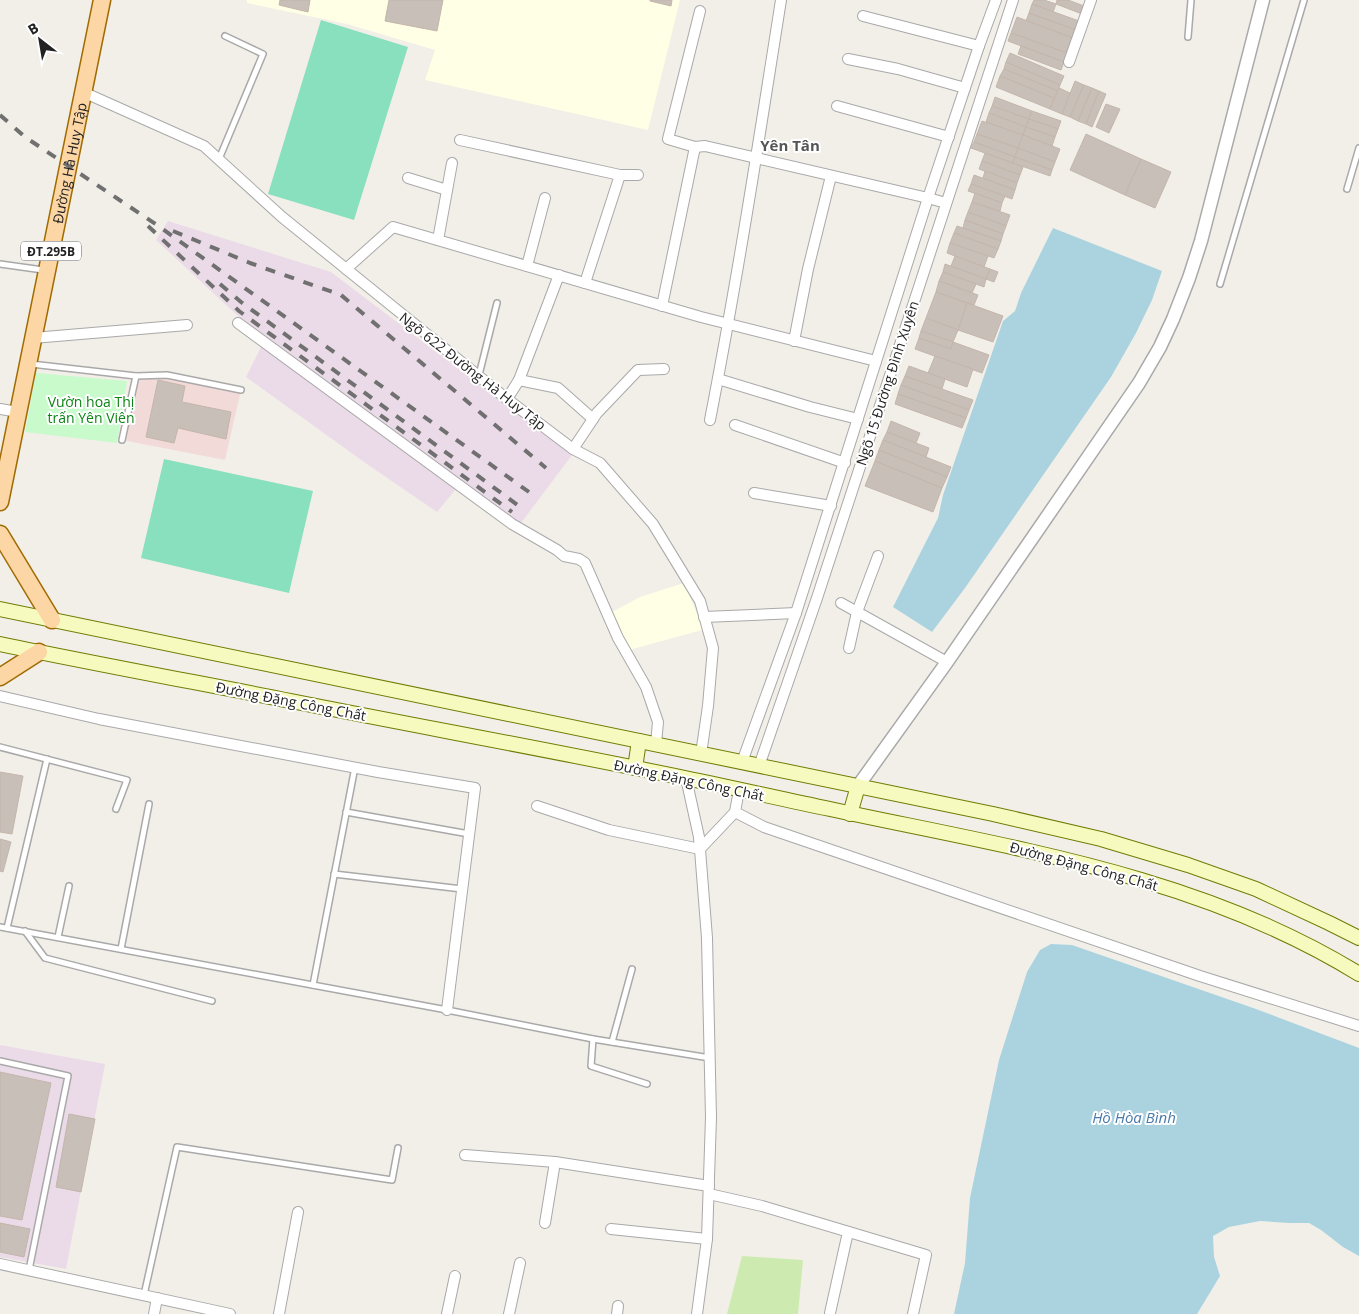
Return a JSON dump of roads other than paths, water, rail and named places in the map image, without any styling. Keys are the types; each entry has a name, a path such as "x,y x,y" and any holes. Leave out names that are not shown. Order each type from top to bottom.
{"main road":[{"name":"Đường Hà Huy Tập","path":"0,498 102,0"},
{"path":"0,534 52,620"},
{"name":"Đường Đặng Công Chất","path":"0,609 993,814 1101,839 1188,865 1256,889 1359,938"},
{"name":"Đường Đặng Công Chất","path":"0,644 686,778 1095,866 1150,882 1256,921 1305,944 1359,974"},
{"path":"0,676 39,652"},
{"path":"635,768 639,741"},
{"path":"850,814 858,786"}],"street":[{"path":"710,420 757,158 781,0"},
{"name":"Ngõ 15 Đường Đình Xuyên","path":"742,762 796,613 928,198 996,0"},
{"name":"Ngõ 15 Đường Đình Xuyên","path":"759,766 817,598 1013,0"},
{"path":"1069,62 1091,0"},
{"path":"858,786 947,662 1139,382 1160,347 1189,278 1201,241 1263,0"},
{"path":"700,11 668,138 695,147 705,146 946,203"},
{"path":"863,16 979,46"},
{"path":"848,60 898,69 965,88"},
{"name":"Ngõ 622 Đường Hà Huy Tập","path":"83,92 204,146 282,217 478,376 573,449 600,463 653,524 700,601 713,648 708,706 701,754"},
{"path":"837,106 949,137"},
{"path":"460,140 620,174 638,175"},
{"path":"662,306 695,147"},
{"path":"438,240 452,163"},
{"path":"585,283 620,174"},
{"path":"794,341 808,269 831,176"},
{"path":"408,178 447,190"},
{"path":"527,266 545,198"},
{"path":"346,269 393,227 662,306 876,361"},
{"path":"507,399 519,380 559,276"},
{"path":"238,323 512,524 564,556 578,559 585,563 618,638 646,687 658,722 656,744"},
{"path":"33,338 187,325"},
{"path":"573,449 593,418 638,370 664,369"},
{"path":"718,379 810,407 858,419"},
{"path":"519,380 558,388 593,418"},
{"path":"0,409 18,412"},
{"path":"735,425 845,463"},
{"path":"840,479 854,484"},
{"path":"754,493 831,506"},
{"path":"849,648 857,612 878,556"},
{"path":"841,603 947,662"},
{"path":"704,617 796,613"},
{"path":"0,696 98,719 475,788 447,1010"},
{"path":"686,778 699,837 707,938 710,1058 711,1117 707,1239 697,1314"},
{"path":"700,849 735,812 739,790"},
{"path":"537,806 609,830 700,849"},
{"path":"735,812 764,827 1200,976 1359,1026"},
{"path":"465,1155 555,1162 709,1190 926,1255 913,1314"},
{"path":"545,1223 555,1162"},
{"path":"279,1314 298,1212"},
{"path":"611,1229 707,1239"},
{"path":"830,1313 848,1232"},
{"path":"509,1314 520,1263"},
{"path":"0,1264 230,1314"},
{"path":"447,1314 455,1276"},
{"path":"154,1314 157,1298"}],"lane":[{"path":"1188,37 1190,0"},
{"path":"1220,284 1304,0"},
{"path":"219,160 263,54 225,36"},
{"path":"1347,189 1358,157 1359,148"},
{"path":"0,264 46,271"},
{"path":"478,376 497,303"},
{"path":"28,364 136,376 167,376 240,390"},
{"path":"122,440 136,376"},
{"path":"0,747 127,780 116,809"},
{"path":"7,928 47,759"},
{"path":"313,985 355,767"},
{"path":"121,949 149,804"},
{"path":"346,812 469,834"},
{"path":"334,874 463,889"},
{"path":"58,937 69,886"},
{"path":"0,927 593,1039 710,1058"},
{"path":"25,931 44,958 212,1001"},
{"path":"612,1042 632,969"},
{"path":"593,1039 591,1066 647,1084"},
{"path":"0,1061 68,1076 29,1270"},
{"path":"143,1295 178,1147 392,1180 398,1148"}],"water":[{"path":"1053,228 1162,271 1152,300 1111,377 965,588 932,632 893,607 938,518 943,495 1003,321 1015,311 1021,293"},
{"name":"Hồ Hòa Bình","path":"1051,944 1072,945 1256,1009 1359,1048 1359,1256 1309,1223 1260,1221 1229,1227 1213,1236 1214,1257 1220,1276 1197,1314 954,1314 965,1263 970,1198 999,1060 1027,972 1040,950"}],"railway":[{"path":"0,115 25,137 157,225 529,492"},
{"path":"148,226 239,311 512,512"},
{"path":"173,231 250,263 341,295 546,468"},
{"path":"220,284 241,302 519,506"}],"district":[{"name":"Yên Tân","path":"790,145"}],"park label":[{"name":"Vườn hoa Thị trấn Yên Viên","path":"91,410"}]}
